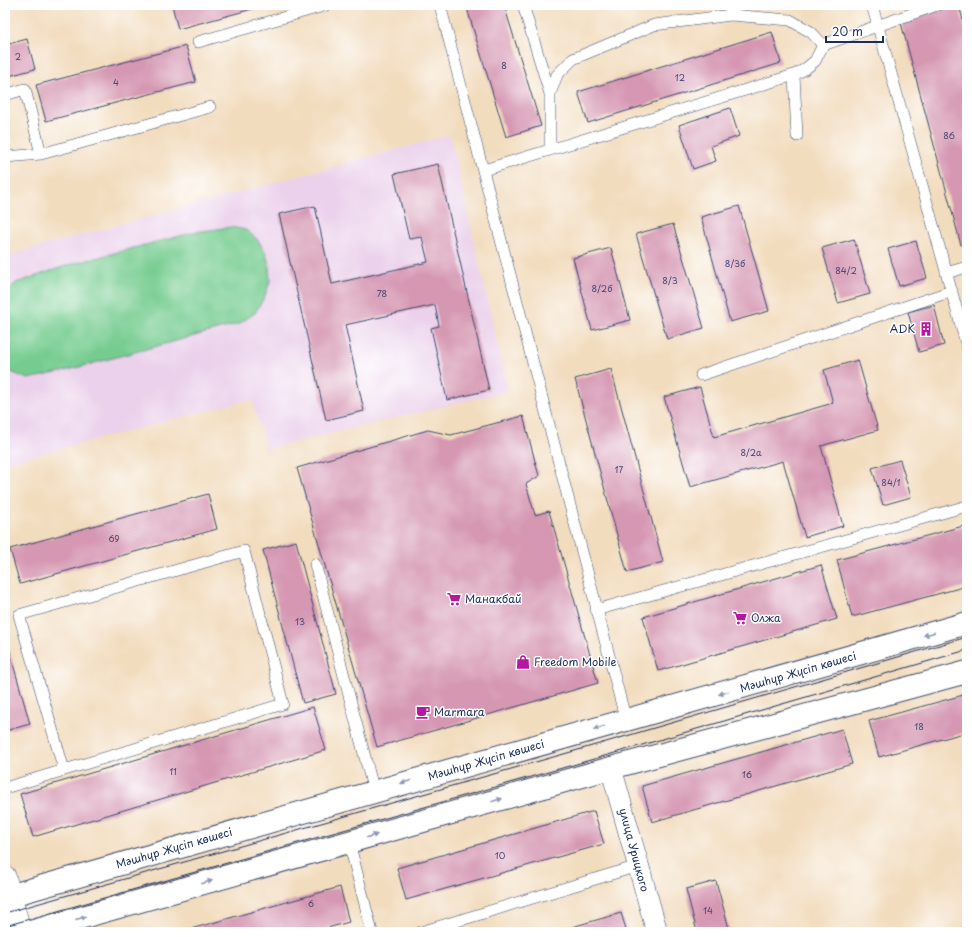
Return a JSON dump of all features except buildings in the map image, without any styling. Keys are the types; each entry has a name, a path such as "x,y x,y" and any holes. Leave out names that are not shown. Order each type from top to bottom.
{"street":[{"name":"Мәшһүр Жүсіп көшесі","path":"7,889 374,792 967,624"},
{"path":"30,932 611,768 967,672"},
{"name":"улица Урицкого","path":"611,768 656,932"},
{"path":"7,889 21,932"}],"lane":[{"path":"198,42 327,5"},
{"path":"440,5 626,721"},
{"path":"523,5 550,94 550,150"},
{"path":"872,5 967,347"},
{"path":"484,170 794,75 815,61 823,45 937,5"},
{"path":"550,94 557,75 573,59 654,25 731,15 790,20 811,32 823,45"},
{"path":"794,75 797,136"},
{"path":"5,95 25,89 41,154"},
{"path":"5,157 41,154 210,107"},
{"path":"946,273 967,267"},
{"path":"701,375 952,291"},
{"path":"596,610 967,506"},
{"path":"5,788 283,704 244,551 19,615 64,770"},
{"path":"314,564 374,792"},
{"path":"349,842 372,932"},
{"path":"421,932 638,866"}],"shaded area":[{"path":"450,135 508,391 266,449 252,399 5,463 5,256"}],"green space":[{"path":"231,227 246,230 258,240 266,253 269,266 270,281 265,296 255,313 239,324 61,372 28,379 11,372 5,366 5,293 16,283 68,265 195,232"}],"tram line":[{"path":"5,913 599,744 967,637"},
{"path":"5,926 601,757 967,650"}],"place":[{"name":"ADK","path":"926,329"},
{"name":"Манакбай","path":"454,599"},
{"name":"Олжа","path":"740,618"},
{"name":"Freedom Mobile","path":"523,662"},
{"name":"Marmara","path":"423,712"}]}
